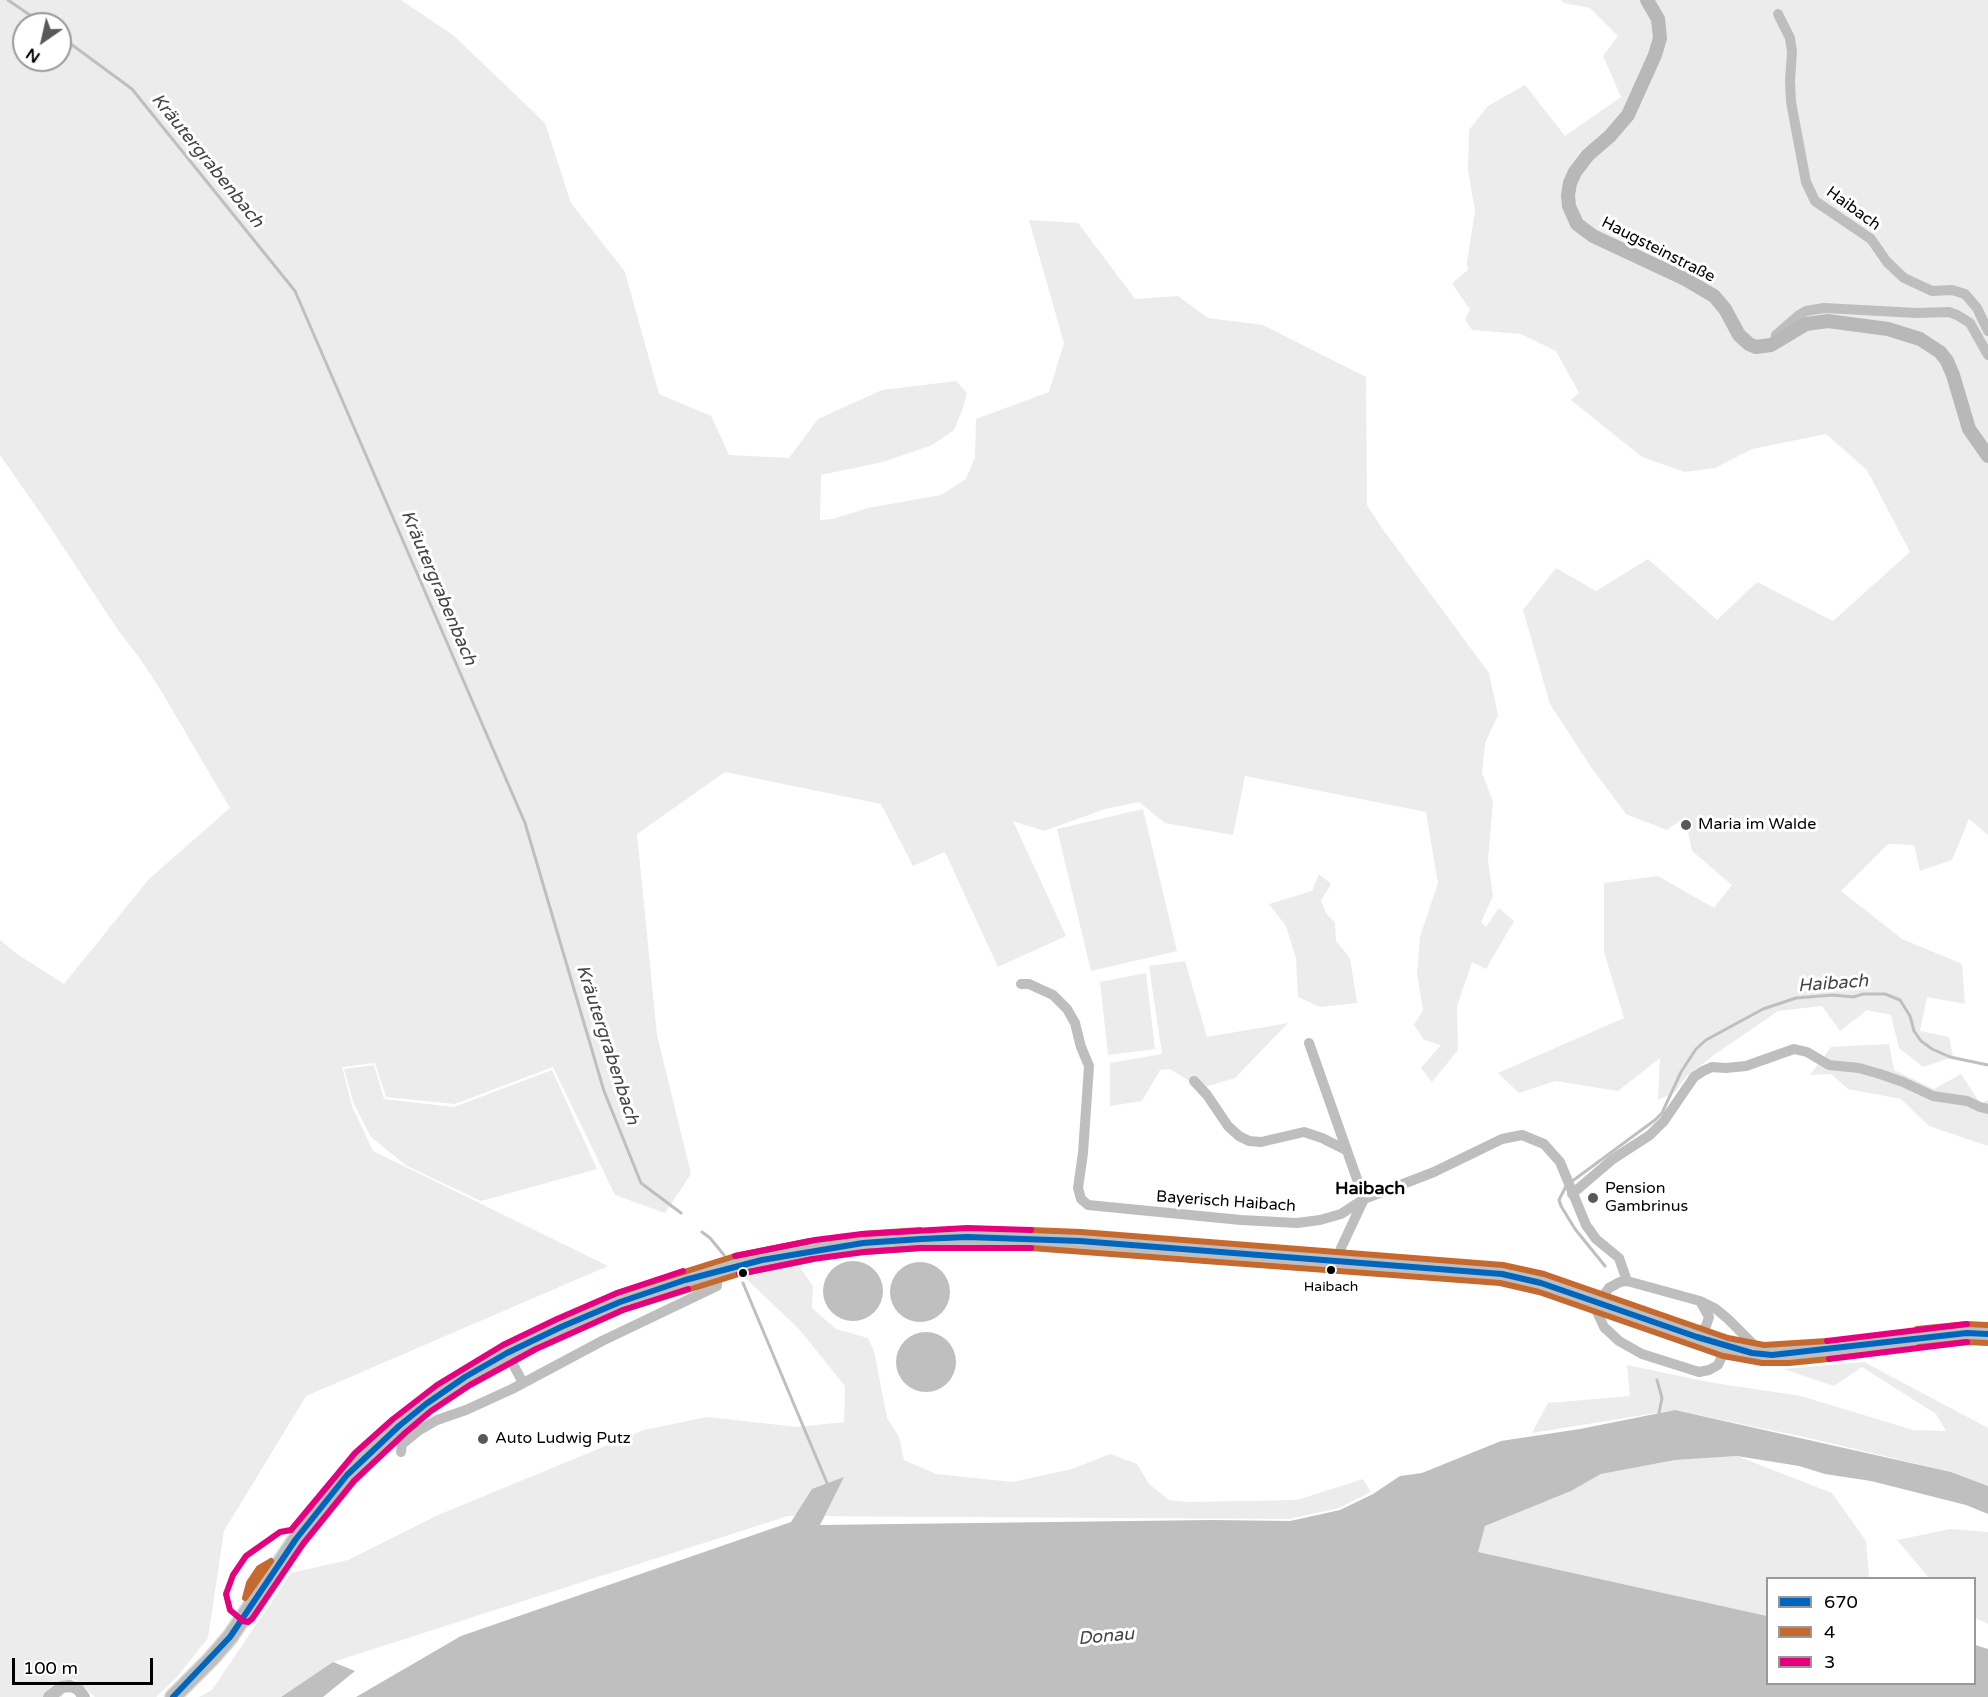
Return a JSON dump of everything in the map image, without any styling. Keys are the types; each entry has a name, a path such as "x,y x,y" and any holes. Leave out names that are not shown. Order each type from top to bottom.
{"main road":[{"name":"Haugsteinstraße","path":"1647,0 1654,10 1660,28 1660,38 1655,55 1628,115 1610,136 1588,155 1570,183 1568,195 1572,214 1583,230 1685,279 1714,296 1725,309 1739,335 1749,344 1763,347 1806,324 1828,321 1888,329 1920,339 1940,352 1947,361 1969,429 1988,456"},
{"path":"173,1697 211,1659 246,1613 296,1539 347,1474 426,1404 465,1377 507,1353 620,1302 717,1271 816,1249 863,1243 967,1237 1080,1241 1491,1273 1541,1283 1697,1338 1726,1347 1763,1354 1872,1346 1967,1333 1988,1334"}],"street":[{"name":"Haibach","path":"1778,14 1790,39 1792,51 1791,102 1806,182 1815,201 1871,239 1887,262 1904,278 1932,291 1952,290 1965,294 1977,308 1988,331"},
{"path":"1779,340 1776,334 1806,311 1837,307 1907,313 1949,312 1970,323 1988,355"},
{"name":"Bayerisch Haibach","path":"1021,984 1029,984 1053,995 1067,1009 1075,1023 1089,1066 1083,1154 1078,1188 1081,1199 1088,1205 1241,1220 1297,1223 1320,1220 1341,1214 1364,1199 1434,1172 1502,1139 1522,1135 1544,1144 1560,1162 1586,1225 1596,1239 1620,1258 1627,1281"},
{"path":"1310,1043 1364,1199 1341,1248 1339,1261"},
{"path":"1571,1191 1613,1159 1650,1135 1664,1121 1694,1077 1703,1071 1712,1067 1746,1066 1794,1049 1807,1052 1828,1065 1859,1068 1903,1082 1933,1096 1961,1099 1988,1109"},
{"path":"1194,1081 1239,1137 1261,1142 1304,1132 1346,1150"},
{"path":"401,1452 402,1444 437,1420 466,1410 523,1383 602,1341 717,1286 717,1271"},
{"path":"1726,1347 1718,1365 1699,1372 1641,1354 1619,1341 1604,1327 1599,1317 1598,1307 1602,1296 1609,1288 1627,1281 1700,1301 1716,1309 1728,1319 1763,1354"},
{"path":"1697,1338 1706,1326 1709,1317 1700,1301"},
{"path":"507,1353 523,1383"},
{"path":"426,1404 437,1420"},
{"path":"49,1697 62,1687 70,1686 78,1689 84,1697"}],"shaded area":[{"path":"0,0 401,0 453,35 545,123 571,203 625,272 659,394 711,416 729,455 789,458 818,419 882,390 956,381 967,393 954,430 932,445 883,462 821,475 820,520 832,519 868,508 941,495 966,479 975,457 976,419 1049,392 1064,343 1029,220 1078,223 1135,299 1178,296 1208,318 1263,325 1366,377 1367,505 1489,673 1498,715 1485,743 1482,773 1493,801 1488,860 1493,896 1481,922 1486,927 1499,908 1514,921 1486,969 1472,962 1457,1006 1458,1050 1432,1082 1421,1068 1441,1045 1424,1040 1414,1025 1423,1010 1417,973 1420,937 1438,883 1426,812 1245,776 1233,835 1165,823 1139,802 1105,809 1044,831 1013,821 1066,936 998,967 945,852 913,866 881,804 725,772 637,834 657,1035 691,1174 665,1213 615,1195 553,1067 455,1104 386,1097 375,1063 342,1067 352,1106 373,1151 608,1266 306,1396 224,1531 208,1638 177,1677 156,1697 95,1697 73,1678 62,1697 0,1697 0,940 17,954 64,984 149,879 230,808 160,689 0,455"},
{"path":"1561,0 1988,0 1988,835 1969,819 1952,860 1920,871 1914,845 1888,844 1841,891 1902,939 1962,964 1965,1004 1927,997 1920,1031 1949,1037 1953,1057 1923,1067 1899,1048 1891,1015 1867,1010 1840,1031 1822,1006 1778,1011 1687,1076 1675,1092 1658,1100 1660,1058 1618,1091 1555,1081 1519,1093 1498,1073 1624,1018 1604,952 1604,883 1658,876 1714,908 1732,885 1692,851 1685,817 1667,830 1626,814 1591,767 1550,704 1523,610 1556,568 1596,591 1648,559 1717,620 1757,582 1833,621 1910,552 1867,470 1826,434 1752,449 1715,468 1685,472 1642,457 1571,400 1579,393 1556,351 1521,334 1472,330 1465,319 1470,310 1452,283 1468,270 1467,262 1475,211 1468,171 1469,130 1488,106 1525,85 1565,136 1621,97 1603,56 1618,36 1590,8 1564,3"},
{"path":"1143,809 1177,951 1091,971 1057,829"},
{"path":"1319,874 1331,884 1321,901 1326,913 1335,923 1336,941 1350,958 1357,1003 1320,1007 1298,997 1296,958 1286,926 1269,904 1312,891"},
{"path":"1185,961 1207,1037 1288,1023 1235,1078 1201,1088 1170,1069 1160,1070 1142,1101 1110,1106 1110,1063 1162,1054 1149,966"},
{"path":"1146,973 1155,1049 1108,1055 1100,982"},
{"path":"1889,1044 1894,1070 1934,1089 1961,1074 1980,1103 1988,1100 1988,1146 1929,1126 1901,1099 1848,1089 1831,1074 1810,1075 1831,1047"},
{"path":"374,1065 384,1099 454,1107 552,1070 597,1169 481,1201 407,1166 371,1137 354,1104 344,1069"},
{"path":"795,1260 813,1286 812,1308 836,1329 868,1338 874,1351 887,1418 899,1437 904,1460 936,1474 1012,1482 1072,1469 1110,1454 1137,1464 1149,1484 1169,1500 1187,1502 1297,1500 1363,1479 1371,1492 1339,1508 1289,1519 788,1516 333,1662 281,1697 199,1697 212,1690 291,1573 348,1560 436,1516 644,1430 707,1417 798,1427 844,1422 845,1386 799,1329 741,1274"},
{"path":"1864,1362 1988,1428 1988,1486 1951,1472 1813,1439 1675,1410 1532,1433 1548,1403 1630,1396 1627,1365 1714,1383 1801,1396 1913,1430 1946,1431 1936,1414 1862,1367 1834,1386 1783,1369"},
{"path":"1737,1456 1832,1493 1866,1541 1869,1577 1766,1577 1766,1616 1477,1552 1485,1526 1571,1491 1601,1474 1675,1460"},
{"path":"1950,1529 1988,1532 1988,1624 1976,1618 1976,1577 1928,1577 1897,1540"}],"water":[{"path":"853,1261 870,1266 878,1274 883,1291 878,1308 870,1316 853,1321 836,1316 828,1308 823,1291 828,1274 836,1266"},
{"path":"920,1262 937,1267 945,1275 950,1292 945,1309 937,1317 920,1322 903,1317 895,1309 890,1292 895,1275 903,1267"},
{"path":"926,1332 943,1337 951,1345 956,1362 951,1379 943,1387 926,1392 909,1387 901,1379 896,1362 901,1345 909,1337"},
{"name":"Donau","path":"1675,1410 1951,1472 1988,1486 1988,1514 1966,1505 1871,1481 1825,1474 1799,1466 1737,1456 1675,1460 1601,1474 1571,1491 1485,1526 1478,1552 1766,1616 1766,1685 1976,1685 1976,1645 1988,1649 1988,1697 356,1697 461,1636 791,1522 812,1489 844,1477 820,1525 1290,1521 1340,1510 1373,1494 1400,1476 1422,1473 1501,1441 1580,1429"},
{"path":"333,1662 355,1671 323,1697 281,1697"}],"waterway":[{"name":"Kräutergrabenbach","path":"8,0 26,12"},
{"name":"Kräutergrabenbach","path":"72,45 132,89 295,291 525,823 604,1091 641,1183 681,1213"},
{"name":"Haibach","path":"1571,1182 1662,1113 1681,1072 1696,1049 1706,1040 1763,1009 1796,998 1885,994 1900,1000 1910,1016 1914,1031 1921,1041 1932,1049 1950,1057 1988,1065"},
{"name":"Haibach","path":"1566,1186 1559,1200 1561,1206 1575,1229 1605,1266"},
{"name":"Kräutergrabenbach","path":"702,1232 724,1255"},
{"name":"Kräutergrabenbach","path":"743,1283 827,1483"},
{"name":"Haibach","path":"1657,1380 1662,1398 1659,1413"}],"transit line":[{"name":"3","path":"735,1256 815,1240 862,1234 967,1228 1031,1230"},
{"name":"4","path":"862,1234 920,1230"},
{"name":"4","path":"1031,1230 1503,1265 1544,1274 1728,1338 1764,1345 1827,1341"},
{"name":"670","path":"173,1697 230,1637 296,1539 347,1475 426,1404 465,1377 507,1353 561,1327 620,1302 685,1280 762,1260 863,1243 921,1239 967,1237 1080,1241 1502,1274 1541,1283 1697,1337 1752,1353 1772,1355 1967,1333 1988,1334"},
{"name":"4","path":"617,1293 735,1256 810,1241"},
{"name":"4","path":"864,1252 921,1248"},
{"name":"3","path":"739,1274 813,1259 864,1252 921,1248 1031,1248"},
{"name":"4","path":"1031,1248 1500,1283 1539,1292 1723,1356 1762,1363"},
{"name":"4","path":"623,1310 739,1274 813,1259"},
{"name":"3","path":"683,1271 617,1293 557,1319 503,1345 437,1385 393,1419 355,1453 291,1530 280,1532 246,1556 233,1575 226,1594 230,1610 243,1621 248,1622 252,1619 303,1544 354,1481 431,1411 470,1385 536,1349 623,1310 688,1289"},
{"name":"4","path":"1917,1329 1967,1324 1988,1325"},
{"name":"3","path":"1827,1341 1967,1324"},
{"name":"4","path":"1919,1347 1967,1342 1988,1343"},
{"name":"3","path":"1829,1359 1967,1342"},
{"name":"4","path":"1763,1363 1829,1359"},
{"name":"4","path":"271,1561 245,1598 249,1583 259,1568 271,1561"}],"place":[{"name":"Maria im Walde","path":"1686,825"},
{"name":"Pension Gambrinus","path":"1593,1198"},
{"name":"Haibach","path":"1331,1270"},
{"name":"Auto Ludwig Putz","path":"483,1439"}],"district":[{"name":"Haibach","path":"1370,1189"}]}
